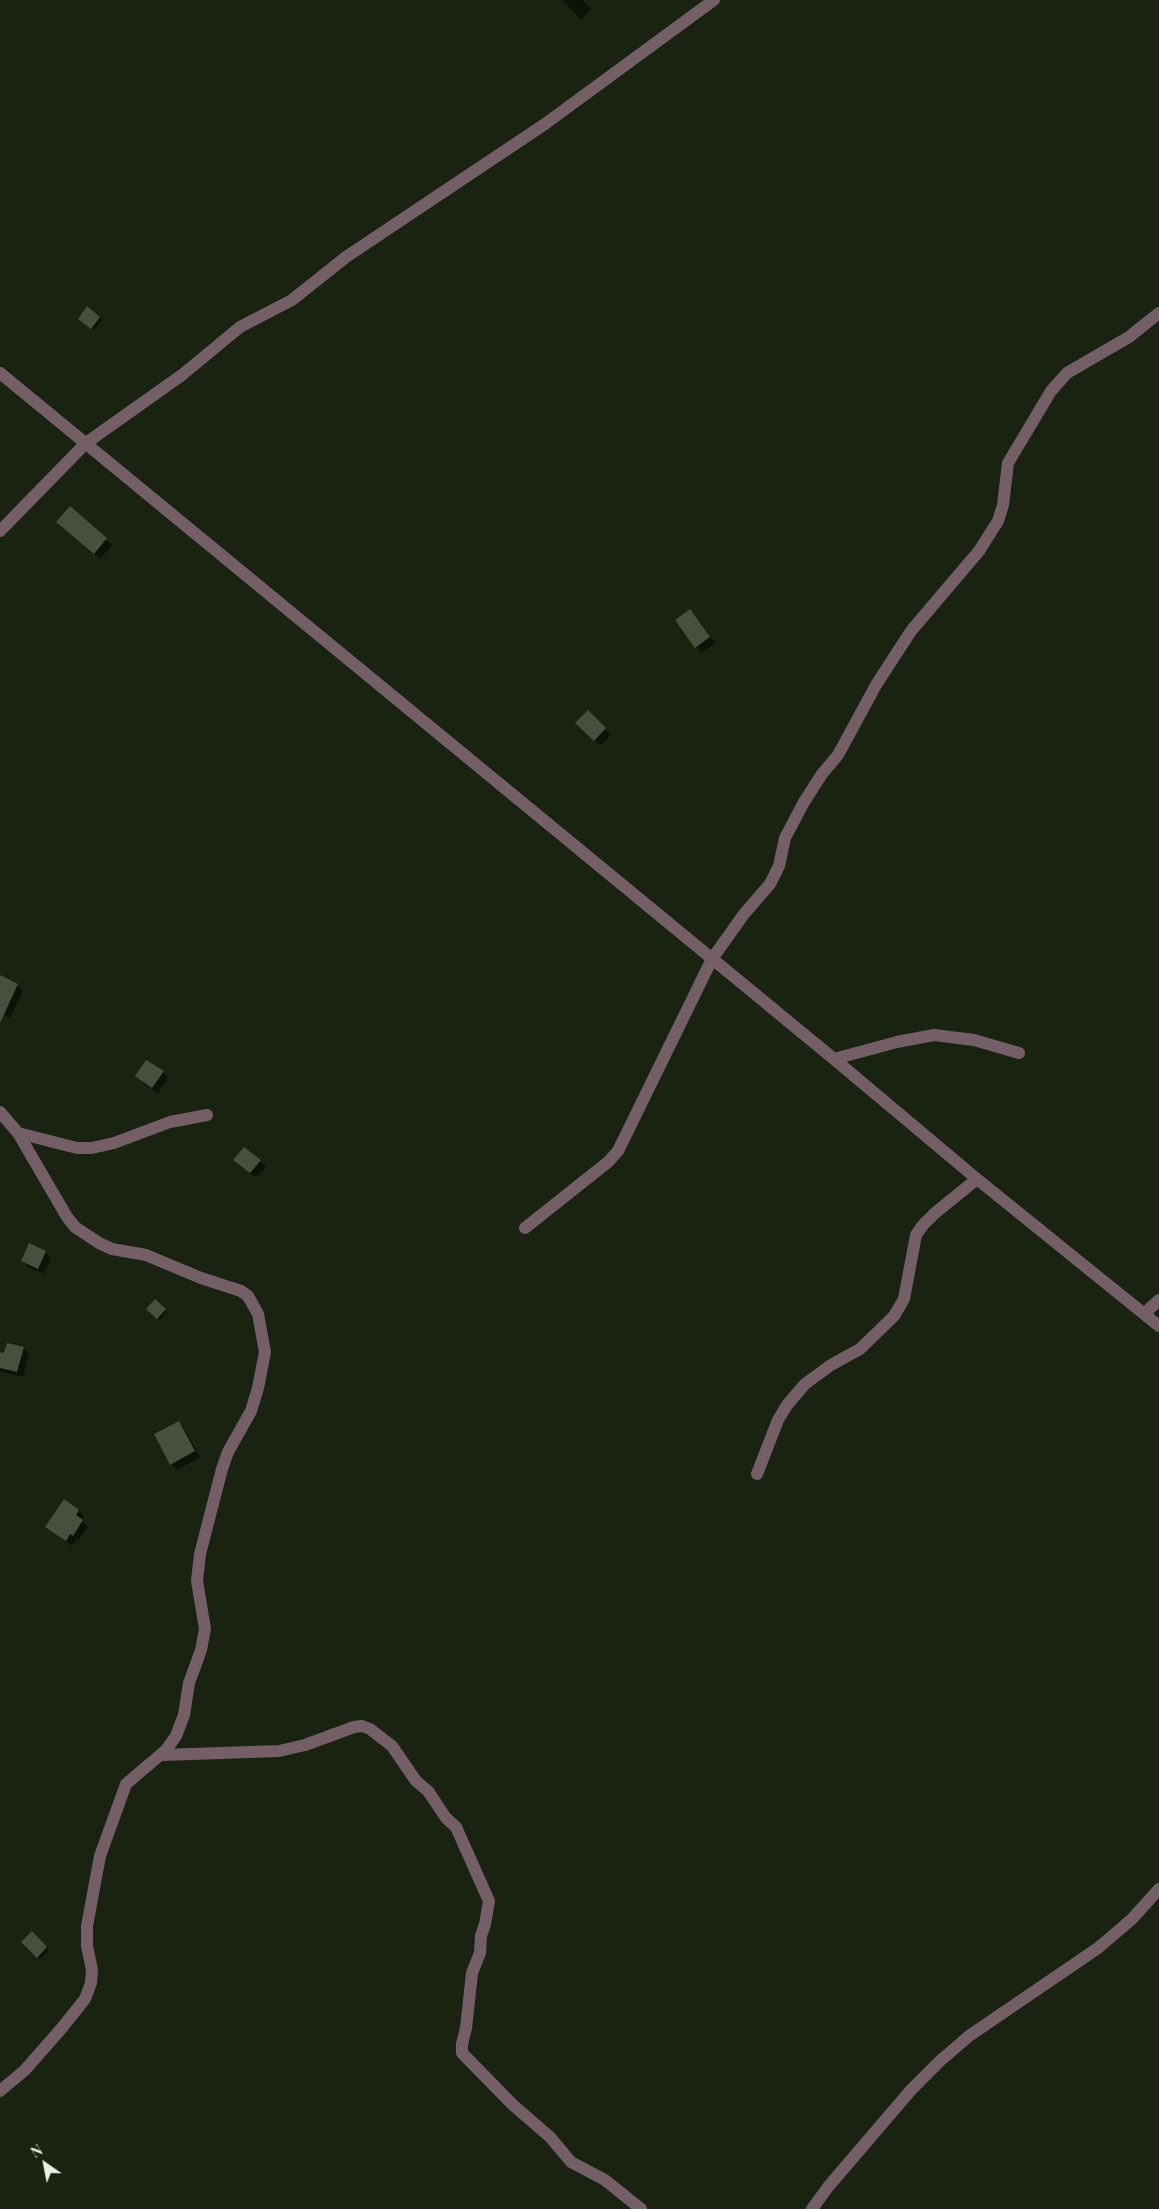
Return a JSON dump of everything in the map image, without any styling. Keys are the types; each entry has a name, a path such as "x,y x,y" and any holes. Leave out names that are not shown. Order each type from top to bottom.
{"street":[{"path":"0,530 86,443 182,375 240,327 292,300 346,258 545,124 714,0"},
{"path":"525,1228 608,1162 618,1151 712,959 744,914 770,884 792,823 822,774 838,755 876,685 910,631 979,551 998,521 1003,505 1008,463 1051,391 1067,373 1129,337 1159,313"},
{"path":"0,373 834,1059 977,1179 1159,1326"},
{"path":"834,1059 897,1042 934,1035 974,1040 1019,1053"},
{"path":"0,1112 18,1133 67,1217 76,1227 99,1243 112,1249 146,1255 201,1278 241,1291 253,1304 262,1328 264,1352 258,1388 251,1411 228,1452 200,1554 196,1581 205,1629 201,1650 189,1683 184,1715 176,1736 162,1755 126,1784 100,1856 87,1926 92,1970 91,1983 85,1999 25,2070 0,2091"},
{"path":"18,1133 77,1148 92,1148 114,1143 170,1122 207,1115"},
{"path":"757,1474 778,1420 787,1404 805,1384 831,1365 860,1349 894,1316 904,1300 916,1235 923,1225 977,1179"},
{"path":"1144,1314 1159,1300"},
{"path":"162,1755 279,1750 305,1746 354,1727 362,1726 392,1746 416,1780 428,1790 446,1818 456,1827 488,1901 485,1924 481,1936 480,1953 472,1973 462,2053 513,2105 550,2137 571,2162 605,2180 641,2209"},
{"path":"812,2209 828,2187 911,2090 940,2061 977,2031 1119,1932 1159,1889"}],"building":[{"path":"87,306 100,317 91,329 78,319"},
{"path":"70,506 107,538 94,554 56,522"},
{"path":"690,609 710,637 695,648 675,620"},
{"path":"588,710 606,728 594,741 575,723"},
{"path":"0,975 18,984 0,1023"},
{"path":"146,1060 164,1071 152,1088 135,1076"},
{"path":"244,1147 261,1160 250,1173 233,1160"},
{"path":"29,1243 46,1251 38,1269 21,1261"},
{"path":"155,1299 166,1309 157,1319 146,1309"},
{"path":"7,1343 24,1347 17,1372 0,1368 0,1352 4,1353"},
{"path":"179,1421 195,1451 170,1465 154,1434"},
{"path":"64,1499 79,1510 76,1515 83,1520 73,1536 70,1534 66,1541 45,1527"},
{"path":"32,1931 47,1947 37,1958 21,1942"}]}
